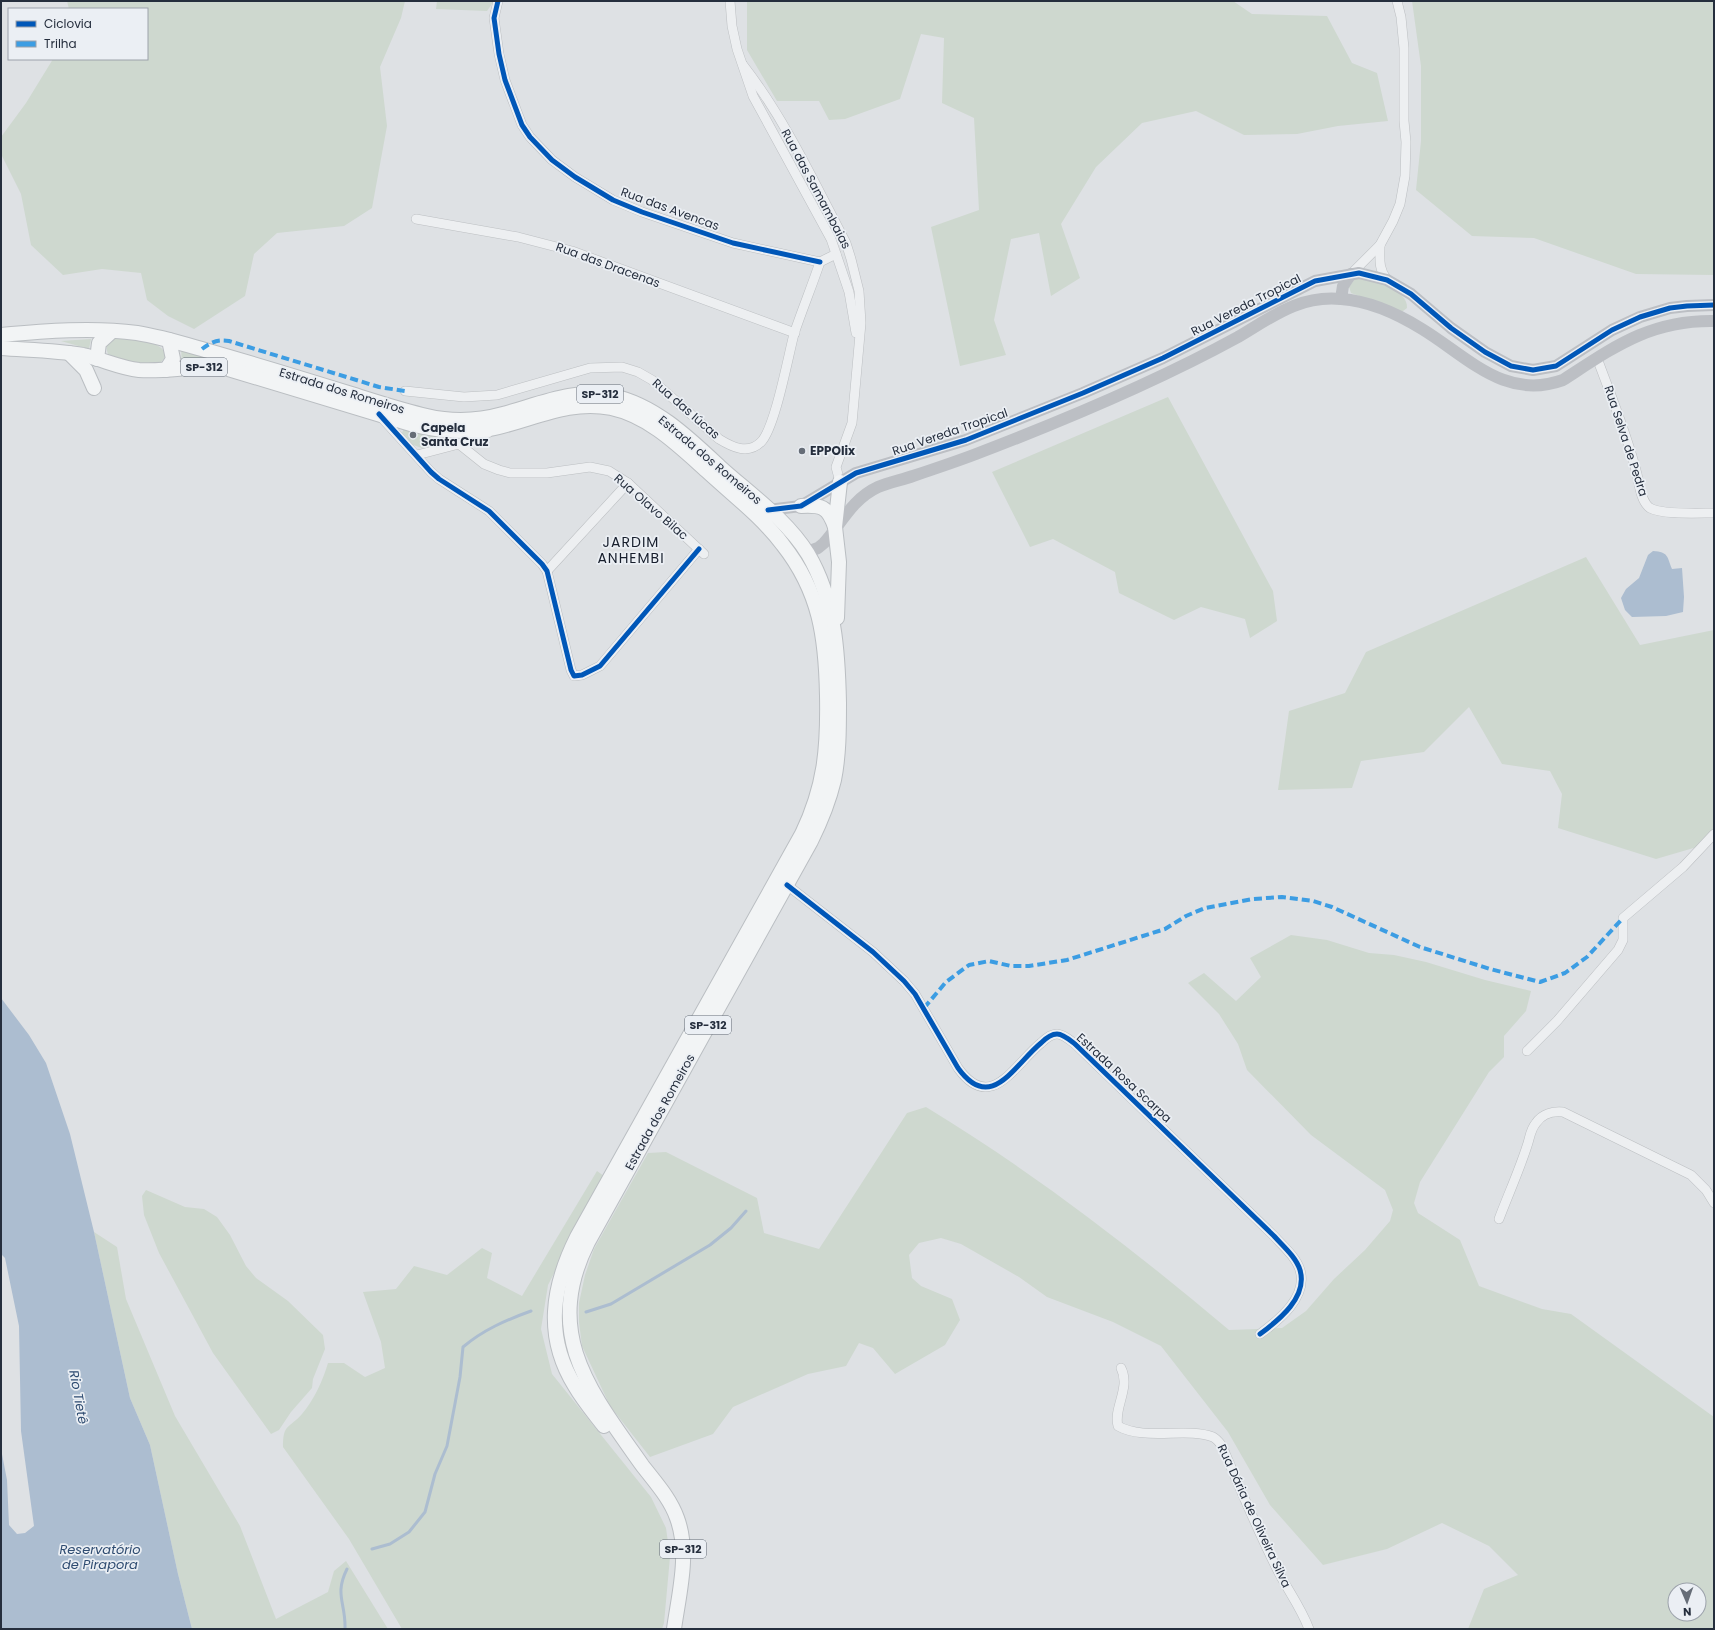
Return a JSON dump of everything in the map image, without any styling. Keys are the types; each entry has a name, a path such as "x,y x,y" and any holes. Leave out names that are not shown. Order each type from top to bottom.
{"main road":[{"path":"1,330 36,332"},
{"name":"Estrada dos Romeiros","path":"1,335 36,332 137,333 169,340 254,364 417,414 445,419 460,420 489,417 573,394 600,394 626,399 650,410 674,427 766,516 801,573 815,603 823,634 826,666 828,726 825,760 820,788 802,834 577,1237 562,1268 555,1300 555,1322 561,1358 575,1386 612,1436 651,1476"},
{"path":"97,359 99,343 111,332"},
{"path":"166,370 173,359 169,340"},
{"name":"Estrada dos Romeiros","path":"1,348 69,353 134,369 166,370 203,367 224,368 414,425 444,430 475,430 506,425 551,411 575,406 599,406 628,413 644,420 766,516 786,527 807,552 825,591 836,643 839,726 837,761 825,810 818,827 787,885 588,1242 575,1271 571,1287 569,1320 572,1340 580,1368 597,1400 669,1502 682,1533 683,1567 674,1629"},
{"path":"69,353 86,370 94,388"},
{"path":"835,527 840,482"},
{"path":"801,506 819,505 825,509 833,519 839,562 836,643"}],"street":[{"name":"Rua das Avencas","path":"498,1 494,18 499,54 505,80 522,125 530,137 552,160 575,177 613,200 642,212 733,243 820,262"},
{"name":"Rua das Samambaias","path":"730,1 732,26 749,86 758,107 831,239 852,303 858,348"},
{"path":"1341,299 1343,286 1351,274 1380,245 1400,204 1405,176 1406,142 1404,121 1404,48 1401,17 1397,1"},
{"name":"Rua das Samambaias","path":"743,65 758,84 772,107 846,243 859,291 861,323 852,423 836,467 840,482"},
{"path":"820,217 829,212"},
{"name":"Rua das Dracenas","path":"416,219 487,231 549,244 795,333"},
{"path":"1380,245 1379,264 1387,280"},
{"path":"820,262 836,254"},
{"name":"Rua das Iúcas","path":"405,391 464,397 497,395 590,368 622,367 638,372 652,380 719,439 742,450 752,448 760,443 770,427 795,333 820,262"},
{"name":"Rua Vereda Tropical","path":"840,482 856,473 966,440 1070,399 1183,348 1305,284 1315,281 1351,274 1368,274 1387,280 1404,289 1451,328 1486,352 1511,366 1533,370 1556,366 1612,330 1640,317 1670,308 1714,305"},
{"name":"Rua Vereda Tropical","path":"807,552 824,544 851,507 877,487 966,458 1099,404 1196,358 1297,304 1317,299 1341,299 1361,302 1404,318 1496,377 1514,384 1533,386 1553,384 1563,380 1633,337 1660,328 1688,322 1714,321"},
{"path":"1404,318 1414,312 1418,301"},
{"name":"Rua Selva de Pedra","path":"1597,358 1618,412 1640,488 1648,506 1668,512 1714,513"},
{"path":"379,414 439,479 489,511 536,556 547,571 628,483"},
{"path":"417,455 459,444 485,435 506,425"},
{"name":"Rua Olavo Bilac","path":"459,444 484,464 500,470 517,473 547,473 590,467 600,468 617,475 628,483 702,551 600,666 577,677 572,674 547,571"},
{"path":"766,516 801,506 840,482"},
{"path":"1527,1051 1557,1021 1618,950 1623,940 1623,918 1683,867 1714,834"},
{"name":"Estrada Rosa Scarpa","path":"787,885 873,952 904,981 924,1008 958,1068 964,1077 971,1082 985,1087 990,1087 1001,1082 1033,1049 1045,1038 1052,1035 1058,1034 1075,1044 1274,1236 1294,1260 1300,1270 1300,1290 1294,1301 1274,1324 1260,1334"},
{"path":"1499,1219 1527,1145 1530,1132 1536,1122 1545,1115 1556,1111 1563,1112 1691,1175 1706,1190 1714,1203"},
{"name":"Rua Dária de Oliveira Silva","path":"1121,1368 1125,1377 1118,1426 1145,1433 1191,1434 1212,1436 1217,1439 1222,1446 1241,1494 1267,1549 1309,1629"}],"shaded area":[{"path":"67,1 405,1 401,18 380,67 387,126 372,208 344,226 277,233 254,254 245,296 194,329 168,316 147,300 141,273 102,269 63,275 31,245 21,194 1,154 1,137 26,103 52,60 148,60 148,8 69,8"},
{"path":"437,1 494,1 487,11 436,9"},
{"path":"747,1 1233,1 1252,14 1327,16 1352,63 1377,73 1388,121 1338,126 1297,134 1244,135 1196,111 1142,123 1096,167 1061,224 1080,278 1051,296 1039,233 1011,239 994,320 1006,355 960,366 931,227 979,210 974,118 942,103 944,38 921,34 900,99 845,119 829,120 819,101 777,101 747,50"},
{"path":"1412,1 1714,1 1714,275 1636,274 1534,238 1472,236 1416,190 1421,141 1421,66"},
{"path":"1357,278 1371,280 1396,290 1406,301 1407,308 1403,311 1399,311 1351,293 1349,287"},
{"path":"91,339 89,349 61,341"},
{"path":"113,339 136,340 152,343 159,346 166,356 161,362 154,363 141,363 121,359 108,354 107,345"},
{"path":"181,349 221,360 182,363"},
{"path":"1168,397 1273,591 1277,621 1250,638 1245,619 1201,607 1174,620 1119,593 1115,572 1053,539 1030,547 992,472"},
{"path":"404,428 474,437 422,448 413,445 402,433"},
{"path":"1586,557 1640,645 1714,630 1714,842 1656,859 1558,828 1562,794 1550,771 1502,764 1469,707 1424,752 1361,761 1352,788 1278,790 1289,711 1345,693 1366,652"},
{"path":"1291,935 1327,940 1369,953 1394,955 1426,962 1485,980 1531,991 1526,1011 1504,1036 1504,1057 1489,1072 1420,1182 1414,1203 1418,1213 1460,1240 1479,1286 1542,1309 1571,1314 1714,1417 1714,1629 1468,1629 1484,1589 1518,1575 1489,1546 1442,1523 1387,1549 1323,1565 1270,1505 1228,1432 1161,1346 1113,1322 1047,1297 1019,1277 961,1244 941,1238 919,1243 909,1255 912,1278 921,1286 952,1299 960,1320 945,1345 895,1374 873,1348 859,1343 846,1366 808,1374 733,1407 713,1434 650,1457 610,1406 582,1346 579,1322 579,1303 585,1275 594,1249 648,1153 666,1152 757,1198 764,1233 819,1249 907,1113 926,1107 1005,1158 1082,1212 1229,1330 1282,1328 1306,1311 1334,1279 1365,1250 1390,1221 1393,1210 1385,1190 1311,1135 1247,1070 1238,1044 1219,1014 1188,983 1204,973 1236,1001 1261,977 1250,958"},
{"path":"597,1171 604,1176 548,1285 541,1329 552,1374 651,1497 666,1528 670,1557 664,1623 662,1629 402,1629 349,1539 283,1447 284,1434 288,1427 302,1414 310,1403 321,1383 328,1363 344,1363 365,1377 385,1368 381,1342 363,1292 396,1289 414,1266 447,1275 482,1248 492,1253 487,1278 522,1296"},
{"path":"146,1190 185,1207 204,1209 217,1217 230,1235 246,1266 256,1278 288,1301 323,1335 325,1349 313,1379 312,1388 291,1412 279,1430 271,1434 213,1353 159,1253 144,1215 142,1196"},
{"path":"94,1232 117,1247 126,1299 175,1416 240,1526 276,1619 328,1592 334,1571 346,1561 388,1629 192,1629 178,1574 150,1445 130,1398"}],"water":[{"path":"1653,551 1665,554 1672,569 1682,568 1684,597 1683,612 1666,616 1632,617 1625,610 1621,598 1626,589 1639,578 1648,555"},
{"name":"Reservatório de Pirapora","path":"1,998 29,1035 46,1063 70,1134 94,1232 130,1398 150,1445 178,1574 192,1629 1,1629 1,1449 7,1480 9,1525 17,1534 25,1533 34,1526 21,1431 19,1326 5,1258 1,1254"}],"waterway":[{"path":"586,1312 611,1304 710,1245 731,1228 746,1211"},
{"path":"372,1549 390,1544 409,1532 425,1512 435,1474 447,1446 460,1377 463,1347 479,1335 495,1326 531,1311"},
{"path":"345,1629 341,1586 347,1569"}],"marked path":[{"path":"202,349 221,340 229,341 379,387 405,391"},
{"path":"924,1008 946,982 969,965 989,961 1011,966 1029,966 1067,960 1165,929 1186,916 1205,908 1253,899 1282,897 1313,901 1332,907 1420,947 1490,969 1540,982 1565,973 1587,957 1623,918"}],"cycle path":[{"path":"498,1 494,18 499,54 505,80 522,125 530,137 552,160 575,177 613,200 642,212 733,243 820,262"},
{"path":"768,510 801,506 856,473 966,440 1083,393 1163,358 1315,281 1359,273 1387,280 1411,294 1451,328 1485,352 1511,366 1533,370 1556,366 1612,330 1640,317 1670,308 1714,305"},
{"path":"379,414 431,472 439,479 489,511 542,564 547,571 571,670 574,676 582,675 600,666 699,549"},
{"path":"787,885 873,952 904,981 915,994 958,1068 970,1081 981,1087 992,1086 1002,1081 1012,1073 1043,1041 1053,1035 1062,1035 1075,1044 1274,1236 1296,1261 1300,1270 1301,1280 1300,1289 1296,1298 1283,1315 1260,1334"}],"place":[{"name":"Capela Santa Cruz","path":"413,435"},
{"name":"EPPOlix","path":"802,451"}],"district":[{"name":"JARDIM ANHEMBI","path":"631,550"}],"water label":[{"name":"Rio Tietê","path":"79,1397"}]}
